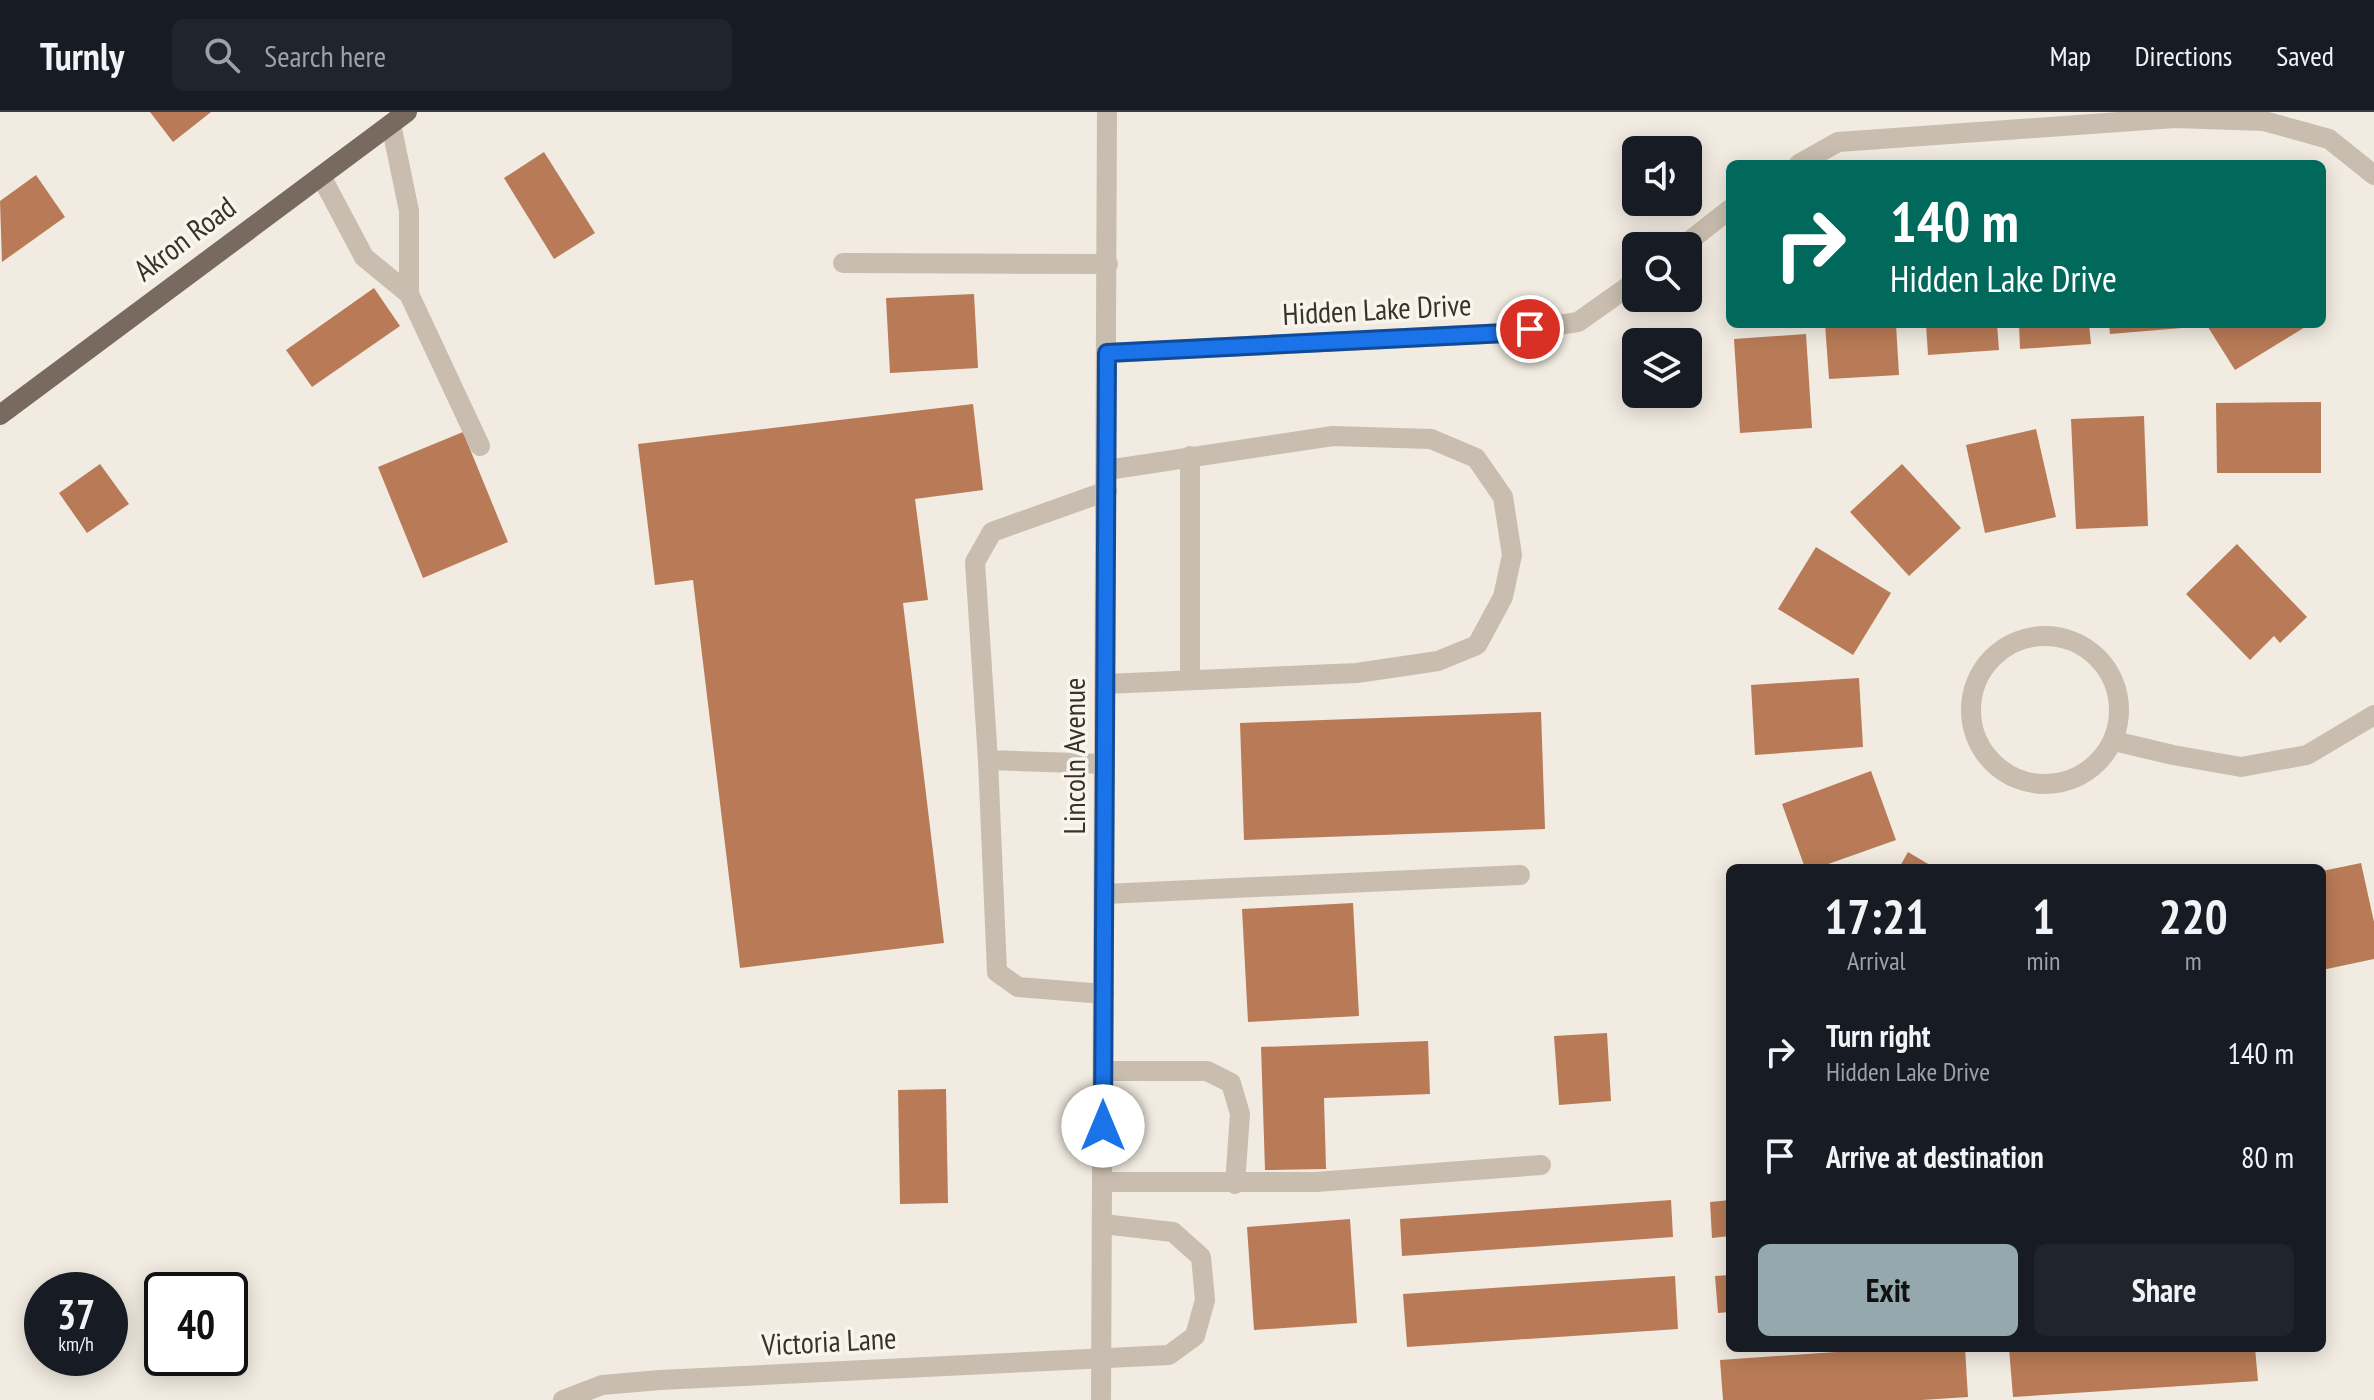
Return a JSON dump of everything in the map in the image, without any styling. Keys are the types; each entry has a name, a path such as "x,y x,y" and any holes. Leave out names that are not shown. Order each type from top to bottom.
{"main road":[{"name":"Akron Road","path":"0,415 399,118"}],"street":[{"name":"Lincoln Avenue","path":"1101,1400 1107,112"},
{"path":"399,118 409,211 409,294 480,446"},
{"path":"1806,160 1838,142 2175,118 2264,121 2329,139 2374,175"},
{"path":"321,176 364,257 409,294"},
{"path":"1701,232 1726,212"},
{"path":"843,263 1108,264"},
{"name":"Hidden Lake Drive","path":"1107,353 1506,333 1578,322 1622,291"},
{"path":"1105,684 1357,673 1438,661 1477,645 1503,597 1512,555 1503,497 1476,458 1431,439 1333,436 1107,470"},
{"path":"1190,456 1190,680"},
{"path":"1104,994 1018,987 997,972 975,562 992,532 1107,491"},
{"path":"2044,635 2069,638 2091,650 2108,668 2118,691 2120,716 2114,741 2100,761 2080,776 2058,784 2033,784 2010,776 1991,761 1977,741 1971,717 1972,693 1981,671 1997,652 2019,639 2044,635"},
{"path":"2114,741 2241,767 2307,755 2374,715"},
{"path":"988,760 1105,764"},
{"path":"1105,894 1520,875"},
{"path":"1103,1071 1207,1071 1231,1083 1240,1114 1235,1184"},
{"path":"1103,1182 1316,1182 1541,1165"},
{"name":"Victoria Lane","path":"563,1400 602,1385 660,1380 1169,1355 1195,1336 1205,1300 1201,1257 1173,1232 1103,1224"}],"building":[{"path":"150,112 211,112 173,142"},
{"path":"544,152 595,233 554,259 504,178"},
{"path":"36,175 65,217 2,262 0,201"},
{"path":"374,288 400,326 312,387 286,350"},
{"path":"974,294 978,368 890,373 886,298"},
{"path":"1825,328 1896,328 1899,375 1829,379"},
{"path":"1926,328 1997,328 1999,350 1928,355"},
{"path":"2019,328 2089,328 2091,344 2020,349"},
{"path":"2109,328 2182,328 2110,334"},
{"path":"2209,328 2303,328 2235,370"},
{"path":"1806,334 1812,428 1740,433 1734,339"},
{"path":"2321,402 2321,473 2217,473 2216,403"},
{"path":"973,404 983,490 915,499 928,600 903,603 944,943 740,968 693,580 655,585 638,444"},
{"path":"2144,416 2148,526 2076,529 2071,419"},
{"path":"2036,429 2056,517 1985,533 1966,445"},
{"path":"463,432 508,542 423,578 378,467"},
{"path":"100,464 129,504 87,533 59,493"},
{"path":"1902,464 1961,528 1909,576 1850,512"},
{"path":"2237,544 2307,617 2280,643 2274,636 2250,660 2186,594"},
{"path":"1816,547 1891,593 1853,655 1778,609"},
{"path":"1859,678 1863,747 1755,755 1751,685"},
{"path":"1541,712 1545,829 1244,840 1240,723"},
{"path":"1871,771 1896,840 1828,864 1804,864 1782,804"},
{"path":"1908,852 1928,864 1901,864"},
{"path":"2361,863 2374,922 2374,959 2326,969 2326,870"},
{"path":"1353,903 1359,1016 1248,1022 1242,909"},
{"path":"1607,1033 1611,1101 1559,1105 1554,1036"},
{"path":"1428,1041 1430,1094 1324,1098 1326,1169 1265,1170 1261,1047"},
{"path":"946,1089 948,1203 900,1204 898,1090"},
{"path":"1671,1200 1673,1237 1402,1256 1400,1219"},
{"path":"1726,1200 1726,1236 1712,1238 1710,1202"},
{"path":"1350,1219 1357,1323 1254,1330 1247,1227"},
{"path":"1726,1275 1726,1312 1718,1313 1715,1276"},
{"path":"1675,1276 1678,1329 1407,1347 1403,1294"},
{"path":"1836,1352 1965,1352 1968,1397 1922,1400 1723,1400 1720,1360"},
{"path":"2009,1352 2255,1352 2258,1381 2013,1397"}],"route":[{"path":"1103,1126 1107,353 1506,333 1530,329"}]}
